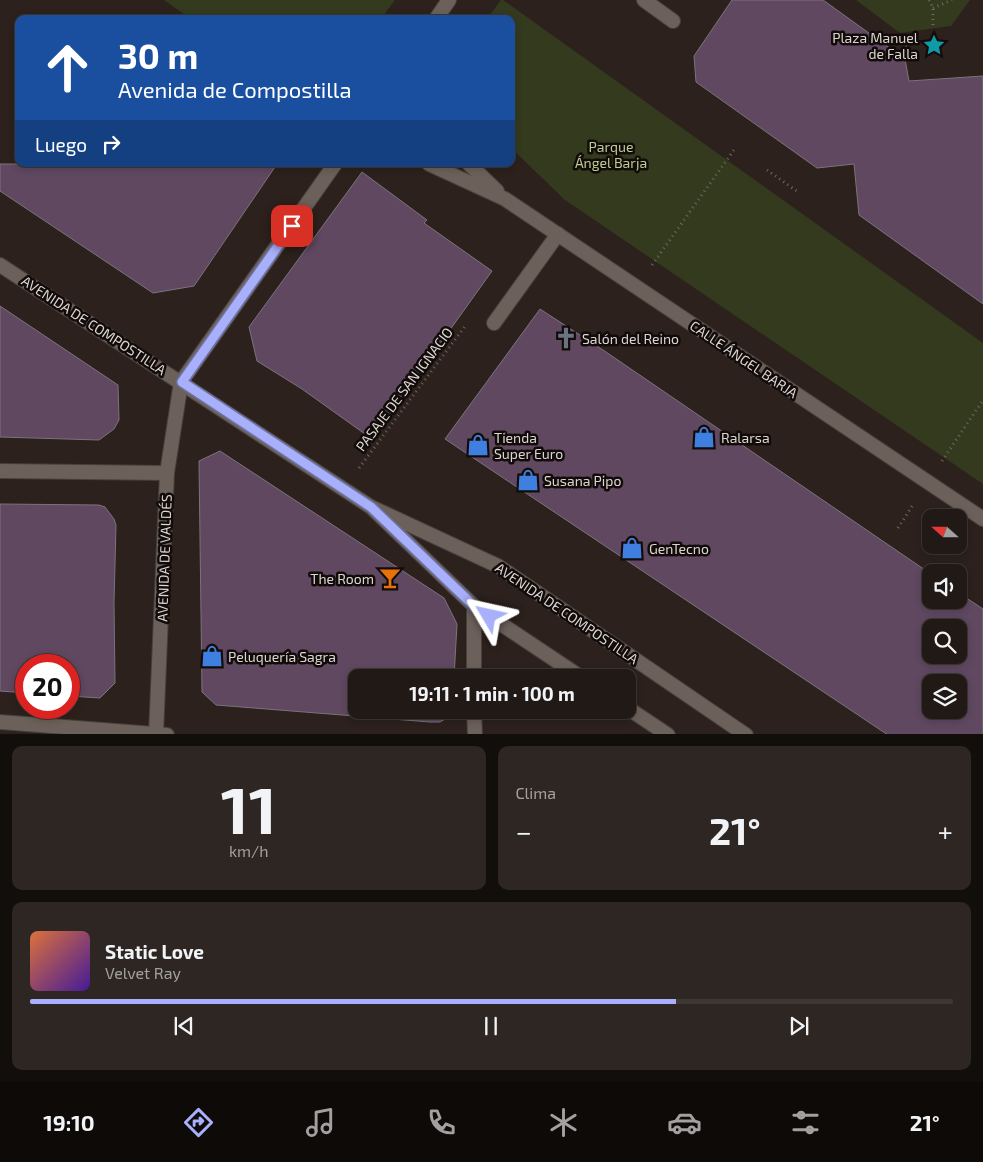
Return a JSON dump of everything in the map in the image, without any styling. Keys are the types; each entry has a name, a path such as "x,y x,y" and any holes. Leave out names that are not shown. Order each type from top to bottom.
{"street":[{"path":"439,15 449,0"},
{"path":"644,0 674,21"},
{"path":"182,382 333,167"},
{"name":"CALLE ÁNGEL BARJA","path":"435,167 505,199 983,519"},
{"name":"CALLE ÁNGEL BARJA","path":"472,167 505,199"},
{"path":"494,324 558,234"},
{"name":"AVENIDA DE COMPOSTILLA","path":"0,264 371,507 498,566 746,734"},
{"name":"AVENIDA DE VALDÉS","path":"160,734 167,473 182,382"},
{"path":"0,471 167,473"},
{"path":"371,507 474,606 568,669"},
{"path":"474,606 474,669"},
{"path":"636,713 668,734"},
{"path":"474,719 475,734"},
{"path":"0,722 160,734"}],"path":[{"path":"929,0 932,8 933,28"},
{"path":"932,8 952,0"},
{"path":"893,38 909,49"},
{"path":"637,286 736,147"},
{"path":"767,170 798,192"},
{"name":"PASAJE DE SAN IGNACIO","path":"344,489 472,318"}],"green space":[{"path":"164,0 395,0 384,15 185,15"},
{"name":"Parque Ángel Barja","path":"501,0 503,0 983,343 983,484 565,200 515,152 515,15 490,15"},
{"path":"856,0 970,0 951,26 900,33"}],"building":[{"path":"732,0 823,0 905,59 909,81 983,76 983,304 859,215 854,164 817,168 696,82 694,56"},
{"path":"0,164 15,164 15,167 275,167 194,286 153,293 0,191"},
{"path":"362,172 427,220 424,223 492,271 372,439 302,389 257,361 249,327"},
{"path":"0,306 118,385 119,420 114,429 99,440 0,437"},
{"path":"540,309 922,568 922,609 967,609 967,598 983,609 983,734 887,734 445,439"},
{"path":"220,451 444,598 457,624 454,669 348,669 348,715 216,705 202,692 199,461"},
{"path":"0,504 99,505 105,507 116,525 114,603 115,683 100,698 80,697 80,654 15,654 15,692 0,691"},
{"path":"392,719 445,719 440,722"}],"place":[{"name":"Plaza Manuel de Falla","path":"934,45"},
{"name":"Salón del Reino","path":"566,338"},
{"name":"Ralarsa","path":"704,437"},
{"name":"Tienda Super Euro","path":"478,445"},
{"name":"Susana Pipo","path":"528,480"},
{"name":"GenTecno","path":"632,548"},
{"name":"The Room","path":"390,578"},
{"name":"Peluquería Sagra","path":"212,656"}],"route":[{"path":"292,226 182,382 371,507 474,606 489,616"}]}
